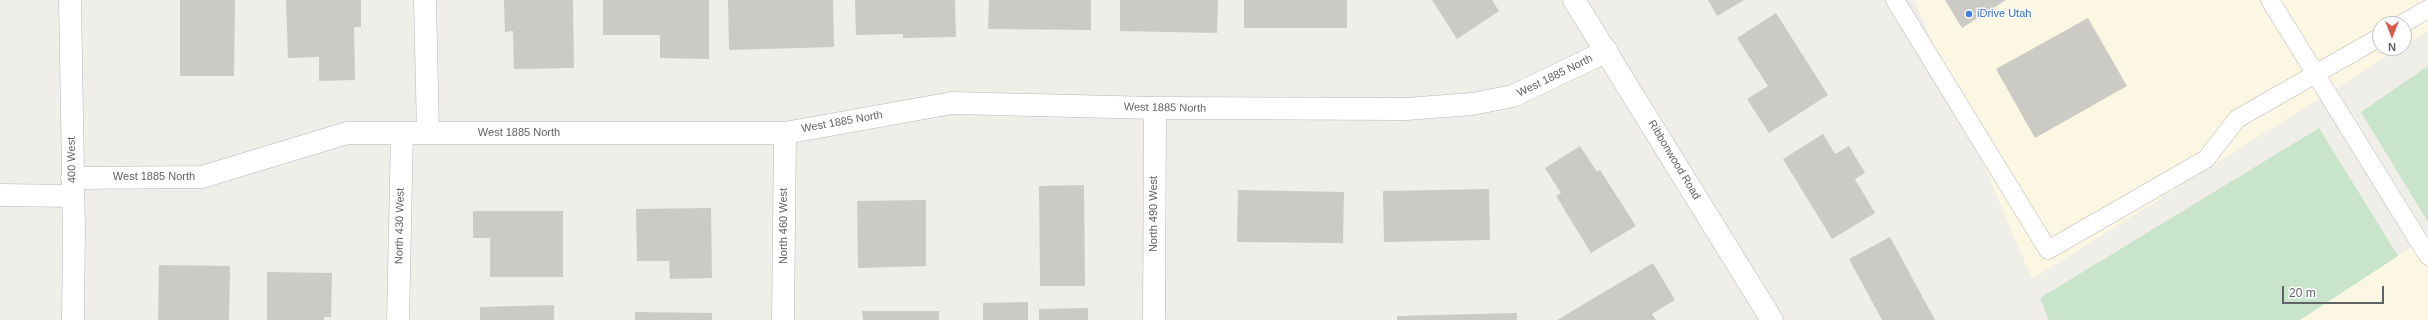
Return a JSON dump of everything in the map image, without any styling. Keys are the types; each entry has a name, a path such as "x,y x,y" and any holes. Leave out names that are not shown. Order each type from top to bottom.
{"street":[{"name":"400 West","path":"70,0 73,187 73,320"},
{"path":"425,0 428,133"},
{"name":"Ribbonwood Road","path":"1574,0 1607,51 1772,320"},
{"name":"West 1885 North","path":"0,195 73,187 202,177 347,133 785,133 952,103 1155,108 1406,109 1472,104 1513,96 1607,51"},
{"name":"North 490 West","path":"1154,320 1155,108"},
{"name":"North 430 West","path":"398,320 402,133"},
{"name":"North 460 West","path":"783,320 785,133"}],"lane":[{"path":"1895,0 2048,250 2206,159 2237,119 2372,41"},
{"path":"2270,0 2314,74 2428,256"},
{"path":"2412,18 2428,9"}],"shaded area":[{"path":"1914,0 2428,0 2428,31 2412,41 2412,16 2372,16 2372,56 2387,56 2032,279"},
{"path":"2428,235 2428,320 2300,320 2398,256"}],"green space":[{"path":"2428,66 2428,222 2361,112"},
{"path":"2319,128 2398,256 2300,320 2049,320 2040,298"}],"building":[{"path":"180,0 235,0 234,76 180,76"},
{"path":"286,0 361,0 361,27 354,27 355,80 319,81 319,57 288,58"},
{"path":"504,0 573,0 574,68 514,69 513,31 505,32"},
{"path":"603,0 709,0 709,59 660,58 660,35 603,35"},
{"path":"728,0 833,0 834,47 729,50"},
{"path":"855,0 955,0 956,37 903,38 903,34 856,35"},
{"path":"989,0 1091,0 1091,30 988,29"},
{"path":"1120,0 1218,0 1217,33 1120,31"},
{"path":"1244,0 1347,0 1347,28 1244,28"},
{"path":"1432,0 1492,0 1499,11 1457,39"},
{"path":"1708,0 1744,0 1717,16"},
{"name":"iDrive Utah","path":"1945,0 2006,0 1962,28"},
{"path":"1776,13 1828,95 1769,133 1747,99 1768,86 1737,38"},
{"path":"2088,18 2127,86 2035,138 1996,69"},
{"path":"1823,134 1835,154 1849,146 1865,173 1855,179 1875,213 1832,239 1783,159"},
{"path":"1580,146 1597,172 1600,170 1636,226 1591,253 1556,196 1561,193 1545,168"},
{"path":"1084,185 1085,286 1040,286 1039,186"},
{"path":"1489,189 1490,240 1384,242 1383,191"},
{"path":"1238,190 1344,192 1343,243 1237,242"},
{"path":"926,200 926,266 858,268 857,201"},
{"path":"711,208 712,278 670,279 669,261 637,261 636,209"},
{"path":"473,211 563,211 563,277 490,277 490,238 473,238"},
{"path":"1890,237 1935,320 1882,320 1849,259"},
{"path":"1653,263 1675,300 1652,314 1656,320 1557,320"},
{"path":"159,265 230,266 229,320 158,320"},
{"path":"267,272 332,273 331,317 324,317 324,320 267,320"},
{"path":"1028,302 1028,320 983,320 983,303"},
{"path":"554,305 554,320 480,320 480,307"},
{"path":"1088,308 1088,320 1039,320 1039,309"},
{"path":"862,311 939,311 939,320 863,320"},
{"path":"635,312 712,313 712,320 635,320"},
{"path":"1517,313 1517,320 1397,320 1397,316"}],"place":[{"name":"iDrive Utah","path":"1969,14"}]}
